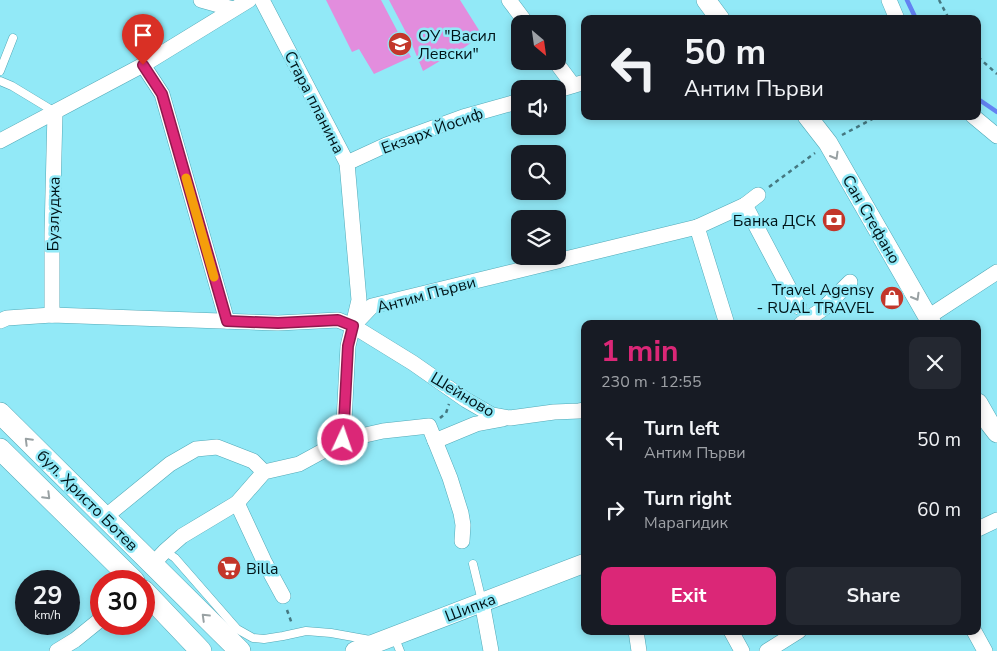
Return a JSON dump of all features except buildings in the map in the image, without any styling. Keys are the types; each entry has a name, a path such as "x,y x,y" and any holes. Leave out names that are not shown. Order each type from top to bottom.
{"main road":[{"name":"бул. Христо Ботев","path":"0,413 105,517 159,558 240,651"},
{"name":"бул. Христо Ботев","path":"0,449 123,570"},
{"path":"155,603 201,651"}],"street":[{"path":"201,0 233,9"},
{"path":"0,141 143,65 249,0"},
{"name":"Стара планина","path":"262,0 347,163 359,300 348,346 343,440"},
{"path":"509,0 520,15"},
{"path":"706,0 717,15"},
{"path":"889,0 895,15"},
{"path":"143,65 162,94 227,321"},
{"path":"565,70 579,83 566,87"},
{"name":"Екзарх Йосиф","path":"347,163 386,145 463,117 511,104"},
{"name":"Бузлуджа","path":"52,315 55,112"},
{"name":"Сан Стефано","path":"810,120 828,143 930,320"},
{"path":"977,120 997,136"},
{"name":"Антим Първи","path":"353,326 372,306 697,227 745,205 758,196"},
{"path":"745,205 798,307"},
{"path":"697,227 726,320"},
{"path":"930,320 997,272"},
{"path":"807,320 824,308 850,282"},
{"path":"0,321 7,318 52,315 278,323 338,320 353,326"},
{"name":"Шейново","path":"353,326 492,414 510,418 554,412 581,412"},
{"path":"981,410 988,427"},
{"path":"435,441 476,424 510,418"},
{"path":"159,558 182,536 237,503 264,472 299,464 343,440 383,431 429,426 450,478 461,513 463,525 462,541"},
{"path":"105,517 170,464 196,449 217,447 253,461 264,472"},
{"path":"237,503 264,561 283,596"},
{"path":"981,526 997,520"},
{"name":"Шипка","path":"355,651 392,643 482,602 581,565"},
{"path":"482,602 491,651"},
{"path":"57,651 78,645 90,631"},
{"path":"637,635 639,651"},
{"path":"733,635 742,651"},
{"path":"767,651 793,635"},
{"path":"976,635 985,651"}],"lane":[{"path":"0,71 13,38"},
{"path":"0,82 12,86 55,112"},
{"path":"159,558 175,558 237,629 253,638 264,639 306,631 392,643"},
{"path":"472,564 482,602"}],"path":[{"path":"939,0 947,15"},
{"path":"981,59 997,74"},
{"path":"758,196 828,143 871,120"},
{"path":"429,427 446,413 453,391"},
{"path":"283,596 294,634"}],"shaded area":[{"path":"326,0 381,0 411,57 374,74 359,49 352,52"},
{"path":"389,0 460,0 482,35 458,52 423,71 411,42"}],"waterway":[{"path":"907,0 914,15"},
{"path":"981,101 997,112"}],"slow traffic":[{"path":"186,178 214,277"}],"place":[{"name":"ОУ \"Васил Левски\"","path":"400,44"},
{"name":"Банка ДСК","path":"834,220"},
{"name":"Travel Agensy - RUAL TRAVEL","path":"892,298"},
{"name":"Billa","path":"229,568"}],"route":[{"path":"143,65 162,94 227,321 278,323 338,320 353,326 348,346 343,440"}]}
